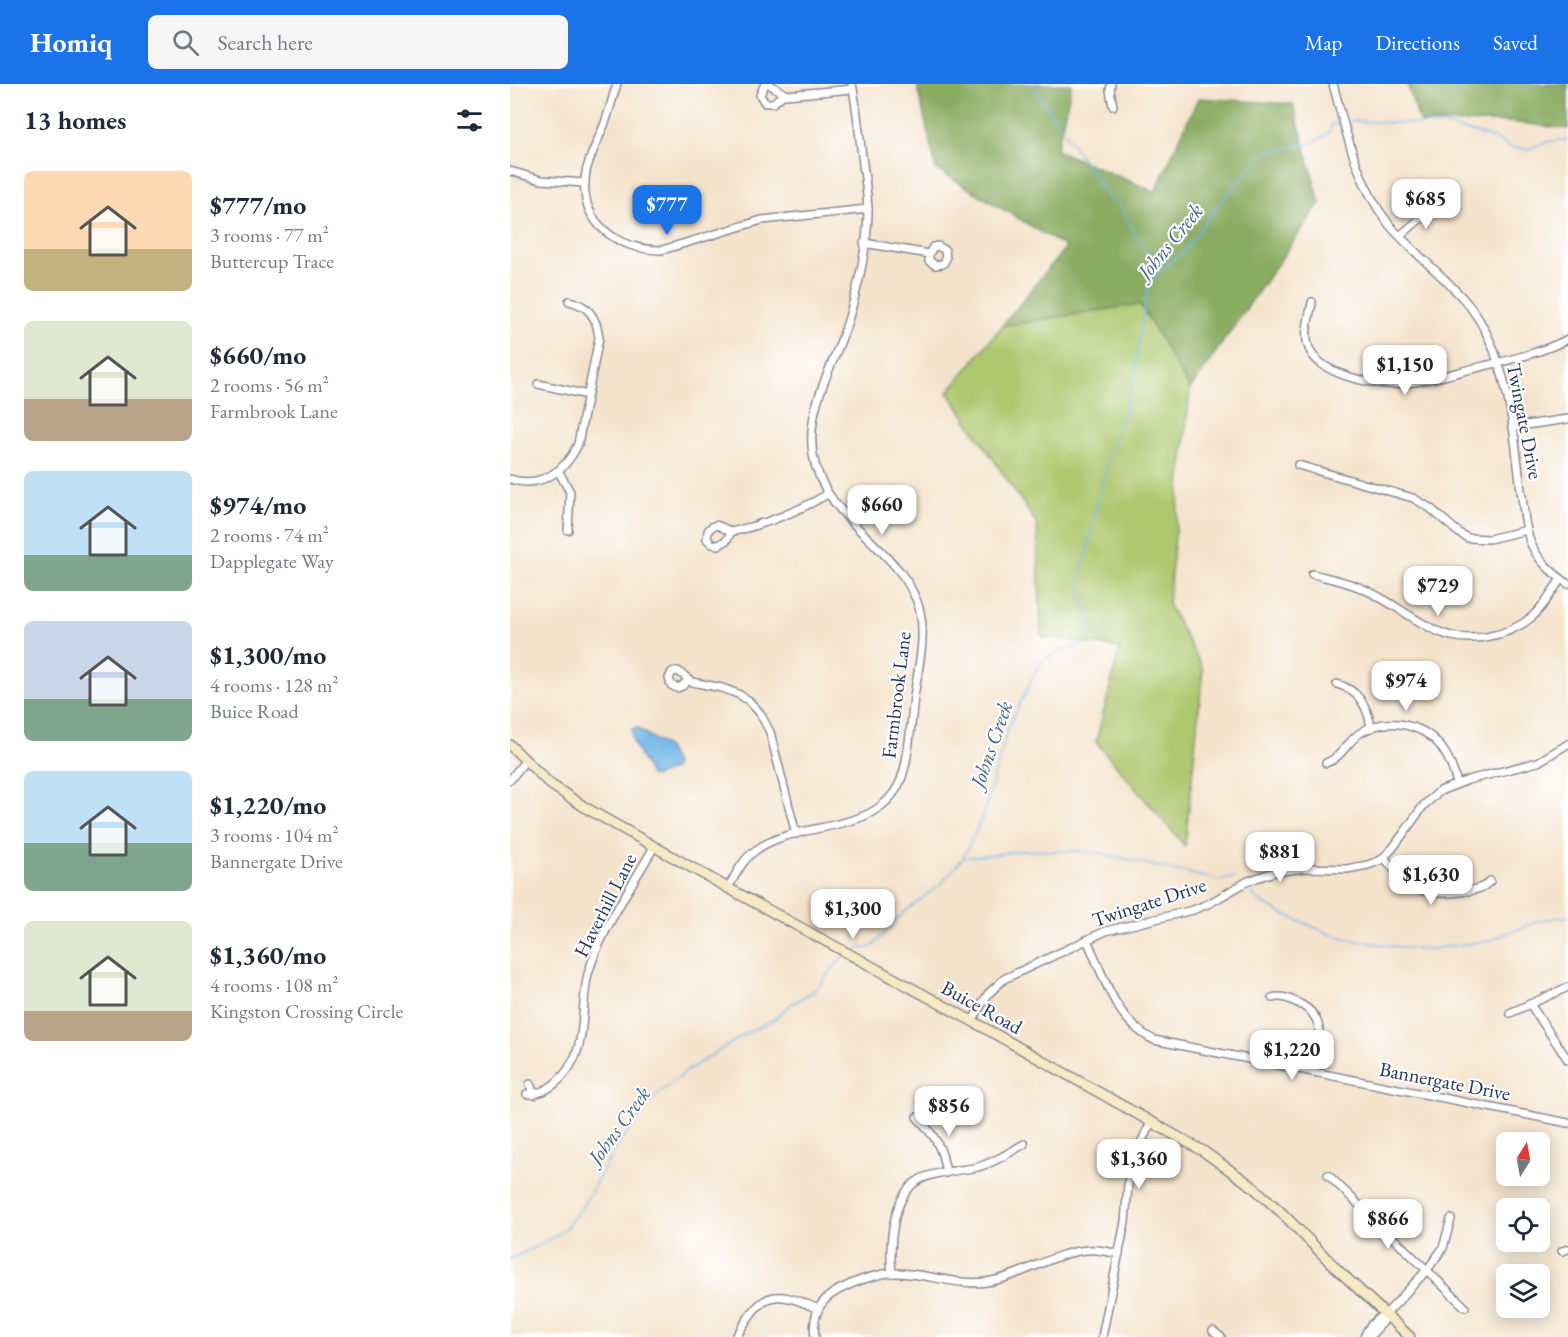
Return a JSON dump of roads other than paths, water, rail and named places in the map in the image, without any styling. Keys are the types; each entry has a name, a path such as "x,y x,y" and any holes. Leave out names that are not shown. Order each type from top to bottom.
{"street":[{"path":"617,84 607,118 588,165 585,183 588,206 599,226 610,237 622,243 650,250 662,250 762,220 868,209"},
{"path":"784,94 773,103 765,103 760,95 767,84 784,94 800,94 853,86"},
{"path":"1111,84 1113,106"},
{"name":"Twingate Drive","path":"1333,84 1363,178 1388,222 1416,255 1455,290 1485,328 1499,363 1512,427 1527,530 1539,558 1548,569 1568,584"},
{"name":"Farmbrook Lane","path":"728,888 742,864 754,851 770,842 867,815 882,806 895,792 904,768 922,643 920,612 908,584 828,494 819,476 812,438 813,417 819,392 838,350 849,318 864,243 868,209 853,86"},
{"path":"510,171 541,180 585,183"},
{"path":"1400,236 1436,205"},
{"path":"864,243 928,254"},
{"path":"510,478 535,481 559,472 571,458 578,444 598,347 598,329 588,308 569,301"},
{"path":"1312,302 1307,334 1308,347 1320,362 1338,373 1371,381 1397,384 1426,380 1499,363 1568,339"},
{"path":"538,384 588,395"},
{"path":"1512,427 1568,419"},
{"path":"1298,465 1413,498 1430,508 1468,538 1489,538 1527,530"},
{"path":"559,472 570,492 568,530"},
{"path":"731,532 782,518 828,494"},
{"path":"1312,574 1360,587 1437,631 1467,638 1501,633 1523,624 1541,608 1561,579"},
{"path":"689,680 733,691 748,700 760,713 770,732 796,834"},
{"path":"1336,684 1351,690 1360,698 1368,712 1371,728"},
{"path":"1326,763 1335,759 1355,737 1371,728 1398,723 1426,732 1436,741 1445,752 1457,783"},
{"name":"Twingate Drive","path":"972,1021 988,994 1004,979 1116,928 1193,910 1248,881 1274,872 1305,868 1355,868 1368,865 1384,857 1393,848 1424,805 1440,791 1457,783 1539,762 1568,744"},
{"name":"Buice Road","path":"510,745 546,780 570,798 654,847 972,1021 1203,1151 1252,1186 1410,1337"},
{"path":"510,780 525,761"},
{"name":"Haverhill Lane","path":"530,1084 531,1095 554,1085 574,1059 579,1043 585,988 593,958 603,936 654,847"},
{"path":"1384,857 1405,882 1428,893 1444,894 1479,889 1490,881"},
{"name":"Bannergate Drive","path":"1087,940 1120,1011 1143,1035 1164,1043 1568,1122"},
{"path":"1510,1012 1568,987"},
{"path":"1272,998 1280,996 1288,998 1309,1009 1317,1018 1319,1031 1312,1072"},
{"path":"1530,1004 1568,1060"},
{"path":"917,1117 939,1144 946,1173"},
{"path":"1102,1337 1125,1222 1129,1172 1151,1123"},
{"path":"892,1273 891,1241 903,1196 910,1186 919,1180 990,1163 1024,1144"},
{"path":"1328,1175 1465,1307"},
{"path":"1369,1337 1443,1248 1452,1219"},
{"path":"815,1337 814,1320 824,1299 838,1290 870,1278 892,1273 959,1283 979,1283 1005,1278 1078,1251 1096,1250 1119,1254"},
{"path":"736,1337 754,1307 764,1300 785,1297 818,1309"},
{"path":"1364,1337 1377,1318 1386,1314"},
{"path":"1214,1330 1221,1337"}],"water":[{"path":"637,728 666,747 675,764 673,769 650,776 633,741 632,729"}],"waterway":[{"path":"1031,84 1109,198 1117,202 1144,249 1155,276"},
{"name":"Johns Creek","path":"1350,121 1445,125 1493,138 1511,147 1528,149 1547,142 1568,139"},
{"name":"Johns Creek","path":"852,950 872,947 903,913 941,884 963,858 984,813 1008,728 1038,667 1042,661 1058,652 1082,645 1089,636 1091,619 1082,598 1080,576 1117,430 1135,380 1148,286 1155,276 1186,249 1214,210 1262,155 1268,151 1312,143 1329,133 1331,125 1341,123"},
{"path":"964,858 1022,851 1077,851 1100,853 1217,880 1235,878"},
{"path":"1251,892 1259,901 1281,913 1332,935 1407,948 1430,949 1488,941 1538,921 1568,916"},
{"name":"Johns Creek","path":"510,1259 546,1242 565,1229 584,1204 614,1151 654,1097 688,1070 747,1033 773,1020 790,1005 815,990 843,956"}]}
